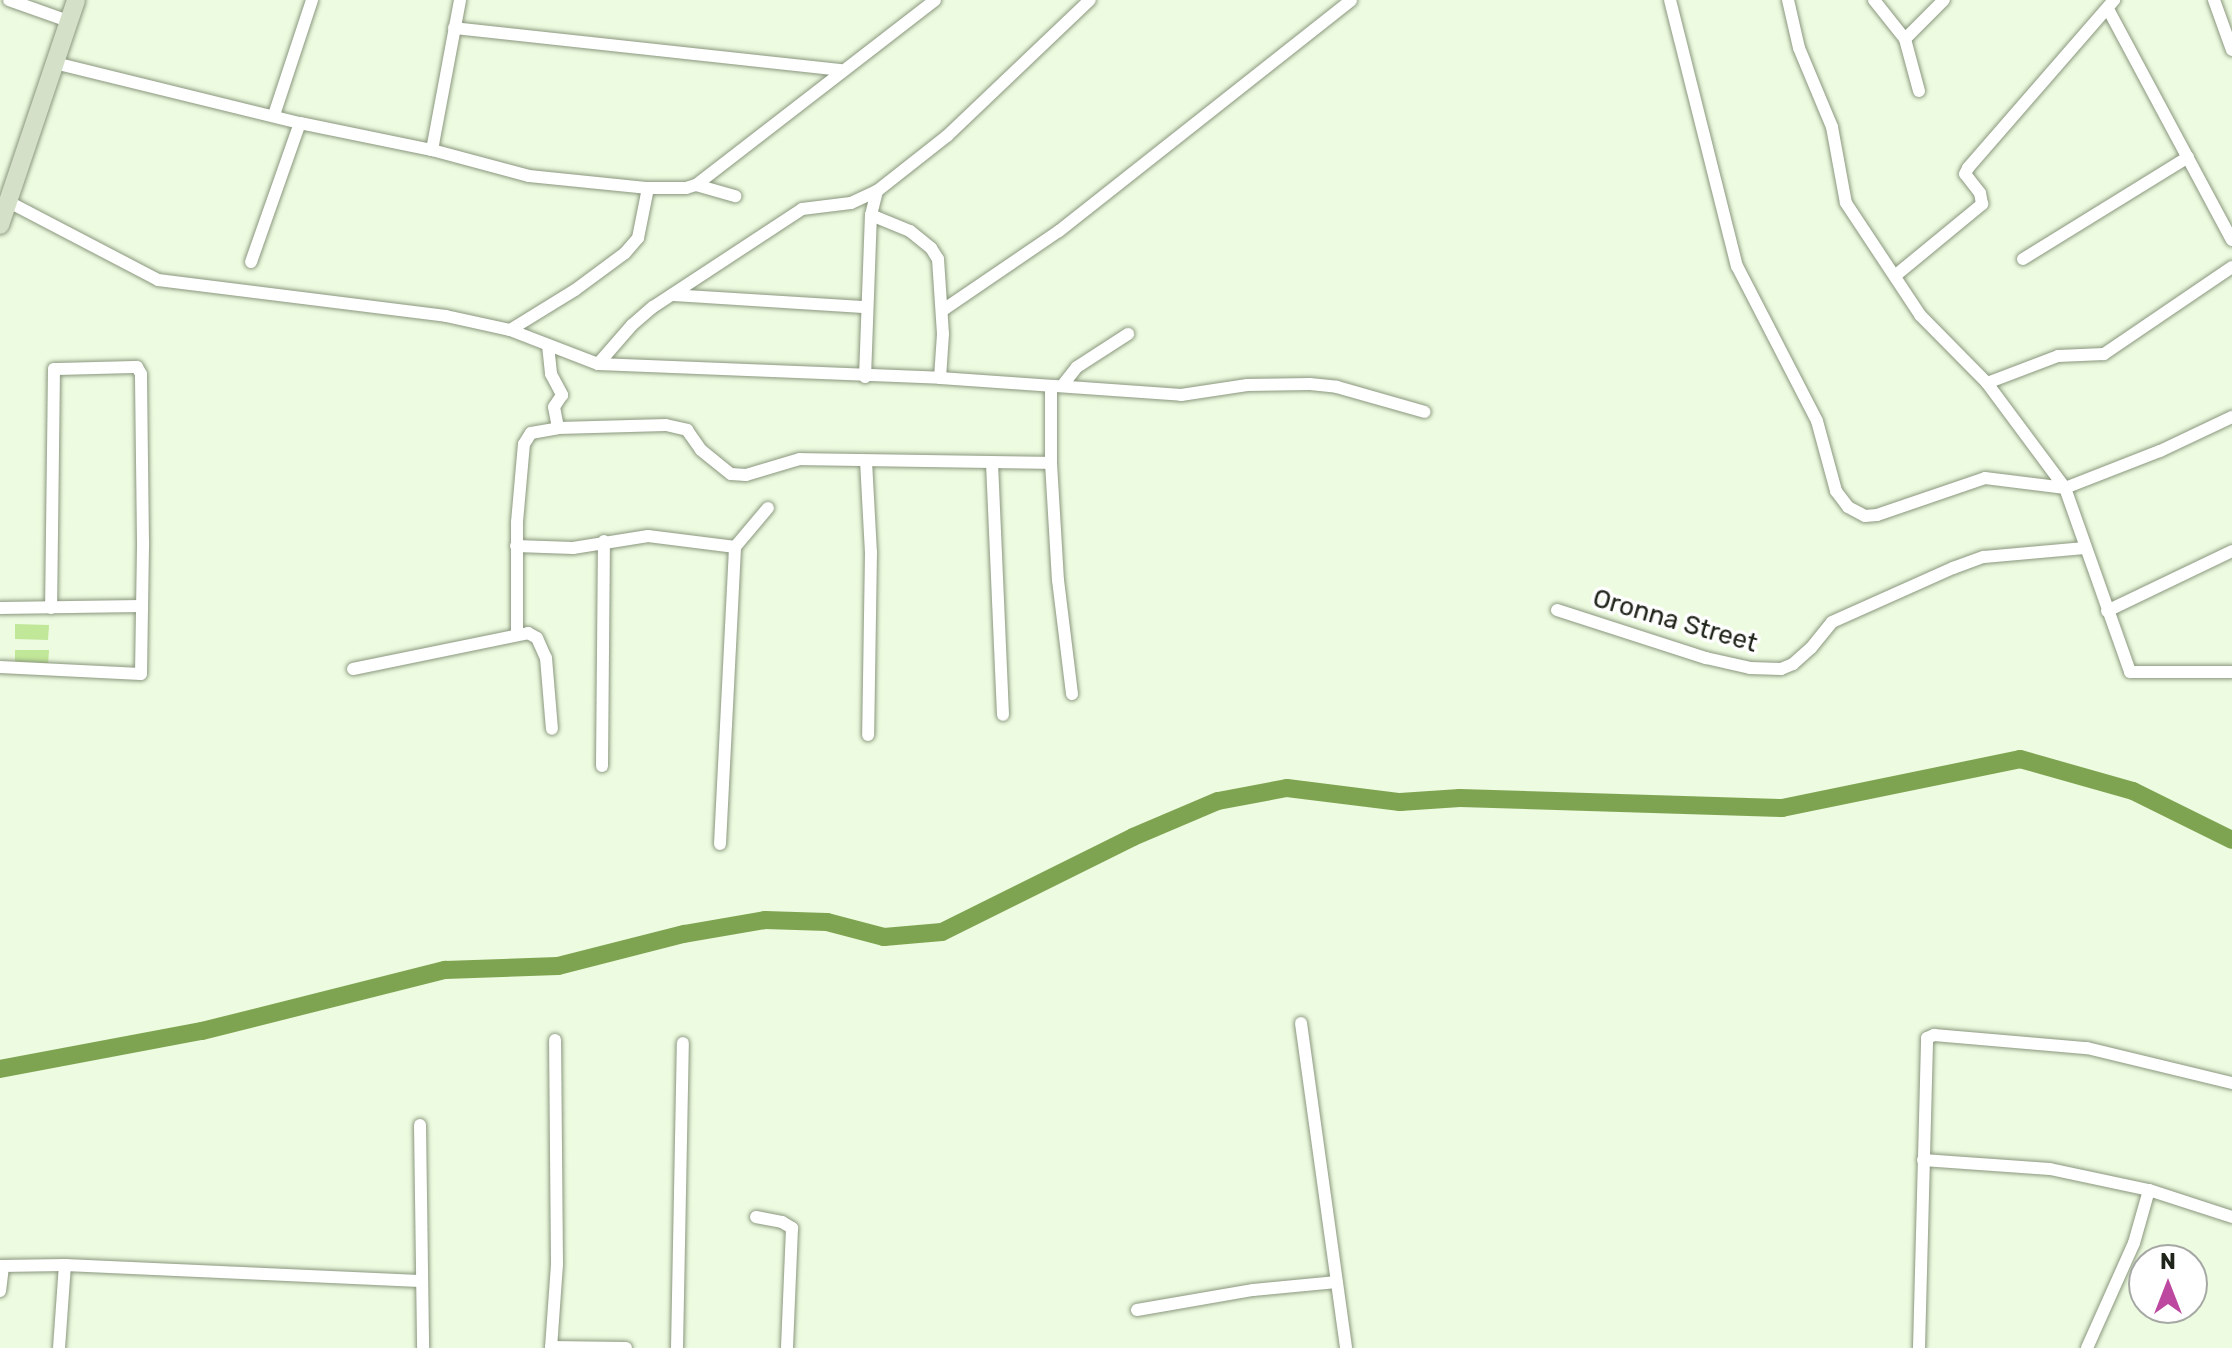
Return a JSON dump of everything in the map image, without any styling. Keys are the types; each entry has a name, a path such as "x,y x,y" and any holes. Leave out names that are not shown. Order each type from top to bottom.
{"main road":[{"path":"0,225 76,0"}],"street":[{"path":"9,0 68,21"},
{"path":"274,115 312,0"},
{"path":"432,150 460,0"},
{"path":"696,185 935,0"},
{"path":"598,364 632,325 802,209 851,203 877,191 947,136 1090,0"},
{"path":"943,310 1059,231 1351,0"},
{"path":"1670,0 1737,266 1817,421 1836,491 1848,507 1865,516 1877,515 1985,478 2065,488 2160,451 2232,417"},
{"path":"1788,0 1799,48 1832,127 1846,203 1920,315 1987,383 2065,488 2130,672 2232,672"},
{"path":"1874,0 1905,39 1919,91"},
{"path":"1905,39 1944,0"},
{"path":"2214,0 2232,50"},
{"path":"1896,275 1982,204 1980,193 1965,174 1968,168 2111,4 2232,240"},
{"path":"454,28 841,70"},
{"path":"55,63 300,123 432,150 529,176 648,188 696,185 735,196"},
{"path":"251,262 300,123"},
{"path":"2023,259 2188,157"},
{"path":"510,330 575,290 625,253 638,238 648,188"},
{"path":"865,377 865,307 871,215 877,191"},
{"path":"7,201 158,280 446,316 510,330 598,364 940,378 1181,395 1247,385 1310,384 1425,412"},
{"path":"871,215 910,231 931,248 938,259 943,310 940,378"},
{"path":"1987,383 2058,356 2104,354 2232,267"},
{"path":"672,295 865,307"},
{"path":"1072,694 1058,580 1051,463 1057,386 1077,367 1128,334"},
{"path":"548,345 551,374 562,395 554,407 558,428"},
{"path":"0,667 141,674 141,374 137,367 54,369 51,608"},
{"path":"517,634 516,546 526,438 531,433 558,428 676,427 687,430 701,450 731,474 746,475 800,459 1051,463"},
{"path":"866,461 871,552 868,735"},
{"path":"992,463 1003,715"},
{"path":"720,844 735,547 768,508"},
{"path":"516,546 573,548 648,536 735,547"},
{"path":"602,766 604,541"},
{"name":"Oronna Street","path":"1557,610 1706,658 1750,668 1781,669 1793,664 1811,648 1832,622 1953,568 1984,557 2085,548"},
{"path":"2107,611 2232,551"},
{"path":"0,608 141,606"},
{"path":"353,669 528,633 543,647 552,729"},
{"path":"1301,1023 1346,1348"},
{"path":"1919,1348 1925,1045 1934,1035 2087,1048 2232,1083"},
{"path":"555,1040 557,1264 551,1348 626,1348"},
{"path":"677,1348 683,1043"},
{"path":"420,1125 423,1348"},
{"path":"1923,1160 2050,1169 2149,1190 2232,1217"},
{"path":"2087,1348 2134,1243 2149,1190"},
{"path":"756,1217 782,1222 792,1228 787,1348"},
{"path":"0,1291 2,1266 65,1265 420,1281"},
{"path":"59,1348 65,1265"},
{"path":"1137,1310 1253,1290 1337,1282"}],"green space":[{"path":"15,624 49,625 48,640 15,639"},
{"path":"15,650 49,650 48,666 15,665"}],"waterway":[{"path":"0,1069 202,1031 445,970 558,966 684,934 765,920 827,922 884,937 942,932 1133,837 1218,801 1287,788 1400,802 1460,798 1782,808 2020,759 2133,791 2232,840"}]}
